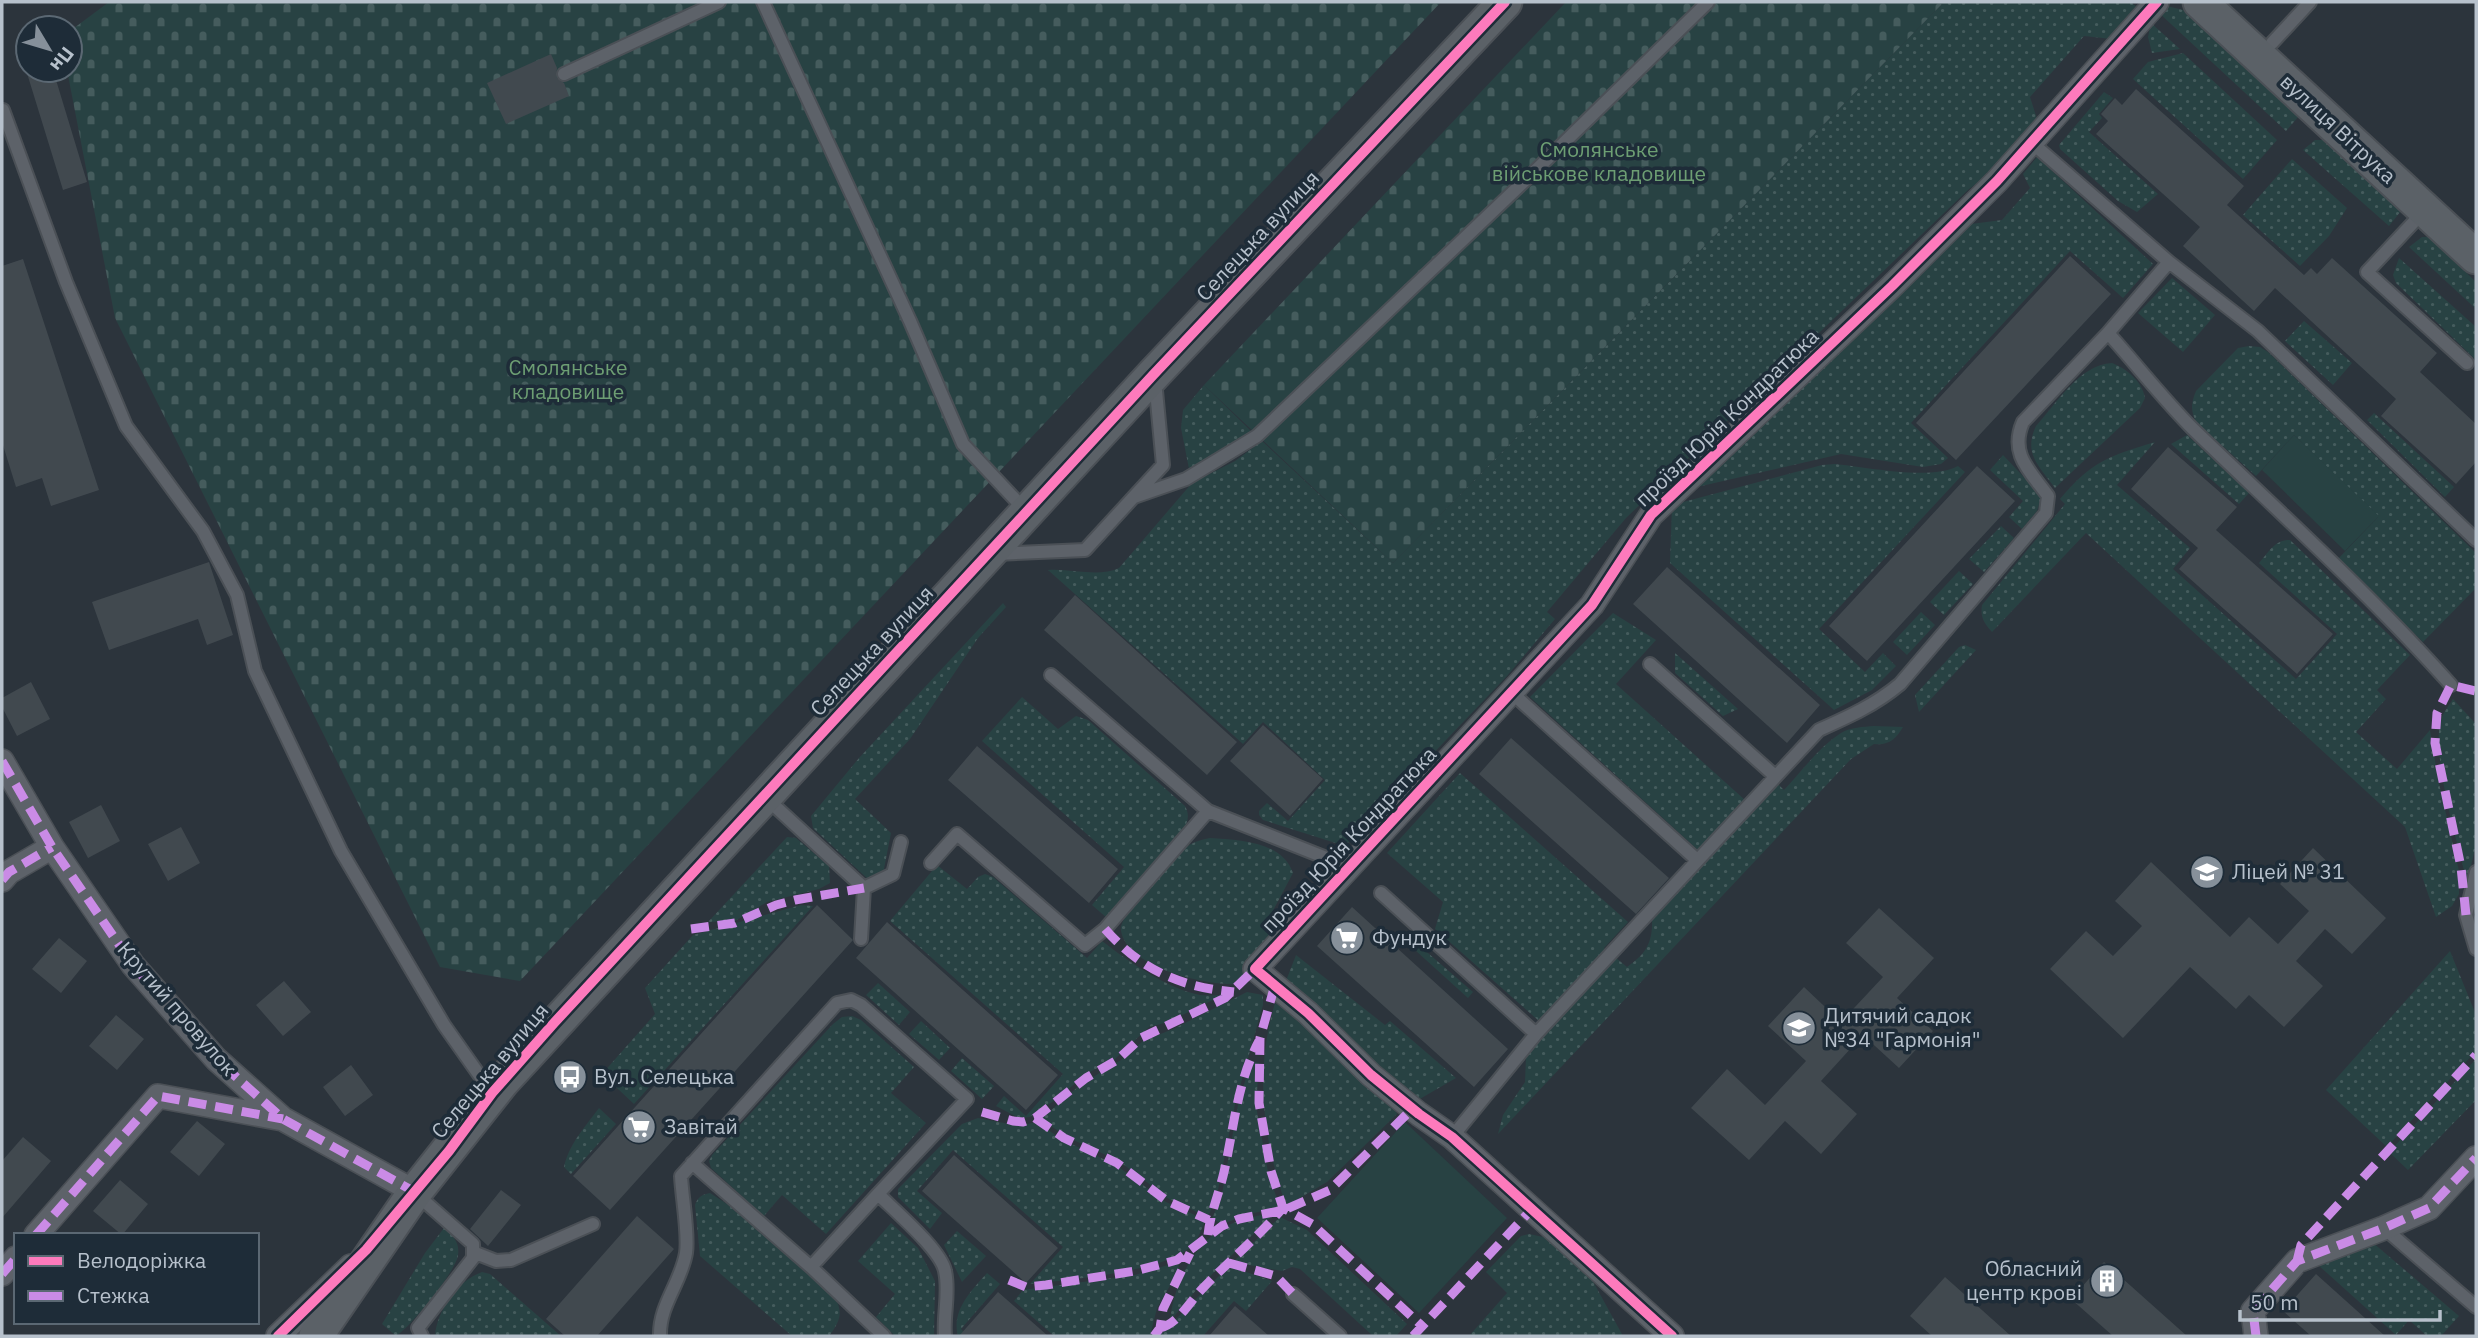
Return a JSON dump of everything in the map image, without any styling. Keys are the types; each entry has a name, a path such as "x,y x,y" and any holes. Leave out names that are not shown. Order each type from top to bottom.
{"street":[{"name":"Селецька вулиця","path":"278,1336 366,1250 492,1093 764,796 1154,374 1505,2"},
{"name":"проїзд Юрія Кондратюка","path":"1452,1137 1371,1075 1308,1013 1255,969 1592,605 1651,515 1892,286 1997,181 2157,2"},
{"name":"вулиця Вітрука","path":"2200,2 2476,257"},
{"name":"вулиця Вітрука","path":"2227,2 2476,232"},
{"name":"Крутий провулок","path":"2,761 52,847 133,965 216,1059 283,1119 415,1192"},
{"path":"2,880 9,872 52,847"},
{"path":"38,1233 158,1096 283,1119"},
{"path":"1452,1137 1672,1336"},
{"path":"2256,1336 2253,1311 2297,1261 2429,1208 2476,1158"},
{"name":"Селецька вулиця","path":"316,1336 415,1192"},
{"path":"2,1274 14,1260"}],"lane":[{"path":"564,74 719,2"},
{"path":"763,2 910,321 963,444 1027,513"},
{"path":"1134,497 1185,479 1257,436 1535,172 1708,2"},
{"path":"2272,43 2310,2"},
{"path":"3,110 66,282 126,426 202,531 237,595 254,671 341,851 444,1025 492,1093"},
{"path":"2031,142 2169,262 2258,331 2476,540"},
{"path":"2425,210 2367,272 2467,363"},
{"path":"1452,1137 1536,1034 1775,776 1819,730 1864,710 1900,684 2046,513 2048,496 2023,461 2017,447 2023,422 2108,333 2169,262"},
{"path":"2108,333 2192,427 2418,648 2451,685"},
{"path":"988,554 1085,550 1134,497 1163,465 1154,374"},
{"path":"1650,664 1775,776"},
{"path":"1051,675 1208,811 1349,867"},
{"path":"1512,693 1697,860"},
{"path":"764,796 864,888"},
{"path":"931,863 957,834 1085,945 1105,929 1208,811"},
{"path":"864,888 893,874 901,842"},
{"path":"2476,872 2466,915 2476,949"},
{"path":"861,939 864,888"},
{"path":"1381,893 1536,1034"},
{"path":"660,1336 662,1314 679,1278 687,1252 681,1176 837,1003 850,1000 861,1005 967,1099 811,1267"},
{"path":"692,1164 811,1267 884,1336"},
{"path":"415,1192 473,1244 473,1258 418,1328 422,1336"},
{"path":"878,1194 929,1245 945,1268 945,1336"},
{"path":"473,1252 496,1261 511,1260 593,1223"},
{"path":"2384,1228 2476,1307"},
{"path":"1293,1294 1340,1336"}],"green space":[{"name":"Смолянське кладовище","path":"109,2 1441,2 520,981 440,967 115,318 70,84 84,84 84,21"},
{"name":"Смолянське військове кладовище","path":"1566,2 1944,2 1393,563 1204,385"},
{"path":"1944,2 2131,2 2140,10 2112,39 2084,36 2030,97 2038,122 2000,167 1969,189 1626,518 1547,612 1555,619 1507,676 1345,846 1263,820 1259,811 1267,803 1288,821 1325,780 1263,722 1243,744 1048,570 1102,572 1119,568 1192,483 1235,461 1262,441 1393,563"},
{"path":"2167,6 2183,10 2299,116 2286,131 2157,11"},
{"path":"2151,23 2180,49 2152,53 2148,37"},
{"path":"2183,53 2277,140 2243,179 2133,79 2148,62"},
{"path":"2104,92 2113,98 2099,114 2102,118 2089,132 2158,194 2137,212 2118,201 2060,149 2059,145"},
{"path":"2315,140 2325,140 2401,211 2389,226 2303,150"},
{"path":"2037,157 2153,264 2123,298 2070,251 1911,423 1948,458 1941,464 1923,467 1841,454 1697,487 1971,224 2002,220 2030,188 2023,174"},
{"path":"2292,159 2347,208 2329,236 2300,266 2243,215"},
{"path":"2422,237 2429,237 2476,282 2476,309 2409,247"},
{"path":"2399,258 2476,327 2476,360 2396,283 2393,275"},
{"path":"2172,278 2215,315 2183,352 2138,313"},
{"path":"2304,321 2352,363 2333,385 2285,341"},
{"path":"2260,347 2268,352 2476,553 2476,588 2423,642 2338,559 2378,517 2294,435 2256,476 2197,423 2192,407 2196,391 2238,348"},
{"path":"2112,363 2133,376 2141,386 2145,398 2140,408 2055,488 2032,452 2032,436 2036,426 2079,378 2100,365"},
{"path":"1204,385 1251,431 1189,469 1181,428 1183,410"},
{"path":"2374,413 2454,487 2445,497 2367,420"},
{"path":"2187,435 2249,493 2239,504 2171,444"},
{"path":"2294,435 2379,516 2345,551 2262,470"},
{"path":"2155,442 2117,485 2190,548 2173,569 2296,679 2337,634 2259,563 2272,547 2285,540 2290,540 2410,655 2377,690 2386,699 2356,732 2397,769 2430,730 2459,871 2459,894 2452,906 2436,917 2405,827 2086,533 1992,632 1985,623 1982,605 2065,504 2060,499 2071,486 2102,462 2125,451"},
{"path":"2003,455 2041,498 2037,511 2022,529 2009,517 2023,501 1990,470"},
{"path":"1835,464 1915,473 1958,466 1965,472 1819,629 1865,672 1883,653 1896,666 1872,690 1834,710 1670,563 1672,505 1822,465"},
{"path":"2001,526 2014,538 1984,572 1969,559"},
{"path":"1959,571 1973,584 1944,615 1930,602"},
{"path":"1003,603 1006,607 978,638 910,739 855,799 891,833 883,874 870,881 813,828 811,816 859,758"},
{"path":"1921,612 1935,625 1907,655 1893,642"},
{"path":"1613,613 1656,640 1616,684 1745,800 1698,850 1530,697"},
{"path":"1965,645 1976,650 1919,712 1915,695 1959,647"},
{"path":"1675,653 1738,709 1723,716 1675,673"},
{"path":"1022,697 1058,729 1076,716 1088,720 1187,809 1188,818 1183,830 1107,918 1092,905 1124,867 982,741"},
{"path":"2453,699 2476,724 2476,845 2467,882 2447,802 2440,759 2440,723"},
{"path":"1903,727 1891,741 1874,744 1851,759 1498,1134 1503,1115 1525,1082 1526,1057 1548,1029 1435,929 1443,902 1387,853 1460,773 1628,922 1604,948 1627,967 1639,957 1650,940 1652,917 1778,784 1784,790 1818,752 1841,733 1853,728"},
{"path":"787,837 796,838 829,866 830,883 819,889 767,902 735,921 708,922"},
{"path":"1210,838 1270,848 1287,862 1293,873 1267,922 1281,938 1242,984 1211,982 1172,973 1139,956 1127,944 1121,931 1122,923 1136,900 1169,863 1188,846"},
{"path":"937,865 967,889 978,877 985,874 993,877 1087,958 1102,941 1174,987 1200,995 1223,995 1168,1022 1149,1027 1115,1059 1086,1074 1030,1117 1019,1118 996,1106 1004,1096 1026,1116 1063,1074 890,921"},
{"path":"801,905 813,906 634,1104 602,1074 655,1014 645,988 693,935"},
{"path":"1421,947 1473,992 1468,998 1415,950"},
{"path":"2450,951 2476,1015 2476,1051 2384,1150 2386,1146 2326,1090"},
{"path":"1296,955 1385,1025 1390,1021 1456,1078 1418,1100 1284,986"},
{"path":"878,983 910,1012 899,1025 866,995"},
{"path":"1247,992 1263,995 1263,1005 1235,1104 1217,1195 1208,1217 1169,1199 1119,1161 1067,1137 1041,1119 1080,1085 1121,1060 1143,1041"},
{"path":"1275,1003 1306,1020 1393,1106 1397,1114 1327,1182 1286,1206 1272,1155 1264,1105 1265,1055"},
{"path":"852,1016 861,1020 914,1067 891,1093 926,1123 826,1234 782,1195 764,1216 711,1168 709,1161 833,1024 842,1017"},
{"path":"921,1021 950,1048 939,1060 909,1034"},
{"path":"962,1058 994,1086 982,1099 951,1071"},
{"path":"2476,1059 2476,1102 2408,1170 2389,1152"},
{"path":"1251,1061 1259,1063 1256,1106 1268,1172 1280,1208 1253,1213 1222,1224 1212,1219 1222,1194 1238,1105"},
{"path":"599,1108 616,1124 571,1174 564,1167 570,1151"},
{"path":"978,1118 1019,1126 1036,1122 1063,1140 1116,1165 1166,1202 1206,1220 1199,1236 1181,1254 1163,1262 1116,1273 1030,1284 1063,1247 953,1150 917,1191 942,1213 930,1229 898,1197 898,1189 962,1124"},
{"path":"1405,1122 1507,1218 1419,1313 1317,1218"},
{"path":"710,1193 727,1204 835,1298 839,1318 829,1336 792,1336 700,1256 695,1205 700,1197"},
{"path":"1276,1212 1198,1288 1170,1321 1180,1281 1202,1245 1229,1225"},
{"path":"1280,1217 1307,1230 1407,1324 1396,1336 1373,1336 1300,1269 1292,1267 1282,1271 1233,1262"},
{"path":"891,1223 918,1248 935,1281 934,1336 895,1336 876,1317 895,1294 858,1261"},
{"path":"444,1228 457,1243 456,1262 432,1298 396,1336 382,1324 425,1253"},
{"path":"957,1231 986,1256 962,1282 944,1245"},
{"path":"1529,1234 1548,1238 1590,1276 1623,1336 1469,1336 1507,1293 1486,1272 1521,1236"},
{"path":"2372,1242 2459,1316 2441,1336 2427,1336 2409,1320 2396,1335 2317,1264"},
{"path":"1178,1262 1179,1270 1157,1308 1150,1336 1054,1336 1014,1301 1023,1290 1135,1275"},
{"path":"1229,1266 1272,1281 1246,1311 1234,1301 1203,1336 1159,1336"},
{"path":"482,1272 490,1274 561,1336 435,1336 440,1317 450,1298 464,1282"},
{"path":"987,1273 1000,1284 961,1329 968,1336 958,1336 957,1318 960,1310 969,1294"}],"building":[{"path":"551,54 557,68 556,77 564,83 569,96 506,124 487,83"},
{"path":"30,84 57,84 87,182 63,190"},
{"path":"2136,89 2244,186 2227,205 2304,275 2311,268 2317,274 2332,258 2437,353 2420,372 2476,424 2476,462 2456,484 2381,416 2396,399 2275,288 2254,311 2183,246 2200,227 2096,134 2108,121 2101,114 2115,98 2122,105"},
{"path":"2070,256 2111,294 1956,460 1916,423"},
{"path":"23,259 99,490 51,506 42,478 16,487 2,442 2,266"},
{"path":"2168,447 2237,507 2216,530 2333,634 2297,674 2179,569 2198,548 2131,489"},
{"path":"1977,466 2015,501 1867,661 1829,626"},
{"path":"209,562 233,635 207,645 198,619 109,650 92,602"},
{"path":"1667,567 1820,705 1787,743 1633,604"},
{"path":"1075,595 1237,742 1207,775 1044,630"},
{"path":"31,682 50,719 17,736 2,707 2,698"},
{"path":"1263,725 1323,779 1290,816 1230,761"},
{"path":"1511,738 1669,878 1636,914 1479,774"},
{"path":"977,746 1118,869 1089,903 948,780"},
{"path":"101,805 120,841 88,858 69,822"},
{"path":"181,827 200,863 168,881 148,844"},
{"path":"2313,848 2386,918 2352,954 2325,929 2296,961 2323,986 2284,1027 2249,995 2236,1009 2190,967 2123,1038 2050,969 2086,931 2113,956 2142,926 2115,901 2151,862 2230,937 2249,917 2278,944 2309,911 2280,884"},
{"path":"817,905 853,940 610,1210 573,1176"},
{"path":"1352,907 1508,1049 1474,1087 1317,946"},
{"path":"1879,908 1934,958 1897,998 1933,1031 1899,1068 1863,1035 1821,1081 1857,1114 1821,1154 1785,1121 1749,1160 1691,1108 1727,1069 1765,1105 1806,1061 1768,1026 1804,987 1841,1022 1883,977 1846,943"},
{"path":"887,922 1058,1075 1026,1110 856,958"},
{"path":"59,938 87,961 61,993 32,969"},
{"path":"284,981 311,1012 283,1036 256,1005"},
{"path":"116,1015 144,1039 117,1070 89,1046"},
{"path":"351,1065 373,1095 345,1116 323,1087"},
{"path":"197,1121 225,1144 199,1176 170,1152"},
{"path":"23,1137 51,1161 2,1218 2,1161"},
{"path":"954,1155 1058,1248 1026,1283 922,1191"},
{"path":"120,1180 148,1204 124,1233 120,1233 93,1211"},
{"path":"501,1190 521,1205 488,1246 470,1229"},
{"path":"637,1216 674,1249 597,1336 565,1336 546,1319"},
{"name":"Обласний центр крові","path":"2104,1262 2187,1336 2113,1336 2071,1299"},
{"path":"2316,1274 2385,1336 2311,1336 2283,1311"},
{"name":"Обласний центр крові","path":"1945,1277 2011,1336 1932,1336 1910,1316"},
{"path":"998,1292 1048,1336 959,1336"},
{"path":"1235,1306 1269,1336 1209,1336"}],"marked path":[{"path":"2466,915 2461,867 2435,743 2437,713 2451,685 2476,691"},
{"path":"2,761 52,847 133,965 216,1059 283,1119 415,1192"},
{"path":"2,880 9,872 52,847"},
{"path":"691,929 735,923 776,905 864,888"},
{"path":"1105,929 1147,966 1163,974 1196,986 1234,992"},
{"path":"982,1112 1013,1121 1023,1122 1035,1118 1086,1078 1117,1060 1141,1038 1225,998 1255,969"},
{"path":"1275,985 1260,1038 1259,1103 1271,1171 1283,1208 1312,1224 1422,1326"},
{"path":"1208,1235 1241,1089 1259,1041"},
{"path":"2297,1261 2301,1245 2476,1055"},
{"path":"38,1233 158,1096 283,1119"},
{"path":"1009,1280 1026,1287 1046,1285 1135,1271 1177,1260 1222,1226 1239,1219 1284,1210 1330,1190 1412,1109"},
{"path":"1035,1118 1064,1138 1117,1163 1167,1201 1209,1220"},
{"path":"2256,1336 2253,1311 2297,1261 2429,1208 2476,1158"},
{"path":"1160,1328 1179,1317 1203,1288 1281,1210"},
{"path":"1413,1336 1531,1210"},
{"path":"1154,1336 1160,1328 1163,1309 1190,1253"},
{"path":"2,1274 14,1260"},
{"path":"1229,1263 1276,1276 1293,1294"}],"cycle path":[{"path":"278,1336 366,1250 449,1151 492,1093 554,1023 1154,374 1505,2"},
{"path":"1672,1336 1452,1137 1371,1075 1308,1013 1255,969 1592,605 1651,515 1892,286 1997,181 2157,2"}],"place":[{"name":"Ліцей № 31","path":"2207,872"},
{"name":"Фундук","path":"1347,938"},
{"name":"Дитячий садок №34 \"Гармонія\"","path":"1799,1028"},
{"name":"Вул. Селецька","path":"570,1077"},
{"name":"Завітай","path":"639,1127"},
{"name":"Обласний центр крові","path":"2107,1281"}]}
